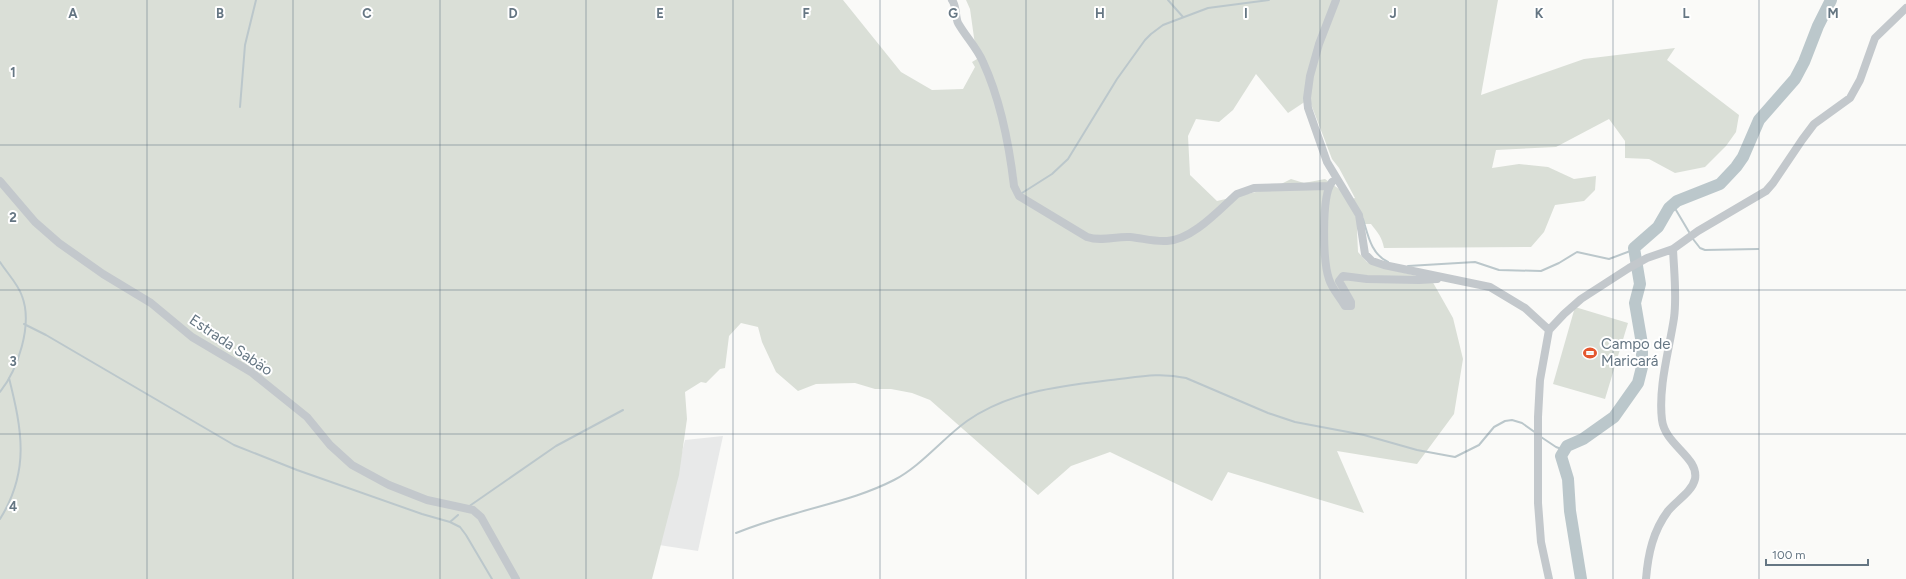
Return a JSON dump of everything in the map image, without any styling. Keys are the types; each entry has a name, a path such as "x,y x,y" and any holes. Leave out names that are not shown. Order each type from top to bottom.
{"street":[{"path":"952,0 957,21 964,34 975,46 994,87 1006,134 1016,192 1030,204 1088,237 1097,240 1129,237 1166,241 1175,240 1194,231 1238,194 1244,191 1254,188 1329,186"},
{"path":"1336,0 1319,44 1310,76 1307,98 1308,108 1322,150 1336,180 1349,197 1359,215 1364,251 1368,258 1384,265 1482,285 1498,291 1525,308 1549,330"},
{"path":"1550,579 1541,542 1538,503 1538,428 1540,380 1549,330 1581,299 1629,268 1648,258 1673,249 1698,231 1766,191 1774,184 1814,124 1850,98 1860,80 1875,38 1906,8"},
{"path":"1336,180 1329,186 1324,205 1326,262 1329,279 1345,306 1351,306 1352,302 1340,284 1339,279 1343,276 1368,279 1419,280 1446,278"},
{"name":"Estrada Sabäo","path":"0,181 35,222 59,242 103,274 151,303 192,337 251,372 307,417 330,445 352,465 389,485 427,500 473,510 481,517 516,579"},
{"path":"1646,579 1649,554 1658,528 1673,505 1692,487 1695,478 1695,471 1692,463 1670,441 1662,422 1664,382 1675,311 1673,249"}],"shaded area":[{"path":"0,0 843,0 901,72 932,90 963,89 975,67 972,62 977,59 970,9 966,0 1498,0 1481,95 1584,59 1675,48 1667,60 1739,115 1736,132 1726,146 1705,167 1675,173 1649,159 1625,158 1625,141 1609,119 1556,147 1496,150 1492,168 1519,164 1548,167 1574,179 1596,176 1595,190 1584,201 1555,205 1544,232 1531,247 1384,248 1381,238 1371,224 1360,224 1357,231 1358,252 1367,262 1383,268 1431,279 1453,318 1463,359 1454,414 1417,464 1337,451 1364,513 1228,472 1212,501 1110,452 1071,466 1038,495 930,400 912,393 891,389 875,389 855,383 816,384 798,391 776,372 762,342 758,327 741,323 729,336 725,368 720,369 706,383 701,382 685,392 687,419 679,475 652,579 0,579","holes":["1256,74 1288,113 1309,99 1332,159 1339,168 1355,198 1349,200 1339,189 1325,179 1304,183 1291,179 1273,188 1217,201 1190,175 1188,136 1196,119 1219,122 1233,110"]},
{"name":"Campo de Maricará","path":"1575,307 1628,323 1605,399 1553,384"},
{"path":"723,436 698,551 659,545 685,440"}],"waterway":[{"path":"240,107 245,45 256,0"},
{"path":"1168,0 1183,17"},
{"path":"1022,193 1052,174 1068,159 1117,79 1151,34 1163,25 1208,8 1269,0"},
{"path":"1581,579 1570,511 1568,479 1561,456 1567,446 1583,439 1614,417 1638,383 1642,367 1642,344 1635,303 1640,284 1634,248 1658,227 1669,208 1677,201 1720,184 1736,167 1743,157 1759,120 1795,79 1831,0"},
{"path":"1673,205 1689,232"},
{"path":"1363,219 1371,244 1382,259 1388,262"},
{"path":"1693,239 1700,248 1705,250 1758,249"},
{"path":"1408,266 1475,262 1499,270 1541,271 1559,263 1577,252 1609,259 1633,250"},
{"path":"0,262 22,296 26,320 25,333 18,359 13,371 0,392"},
{"path":"24,324 46,335 234,445 297,470 422,514 450,522 460,527 492,579"},
{"path":"736,533 776,519 856,496 882,486 904,474 967,421 983,411 1018,396 1055,388 1139,376 1167,375 1186,378 1268,413 1295,422 1364,435 1417,450 1455,457 1479,445 1494,427 1505,421 1512,420 1522,423 1536,433"},
{"path":"0,519 10,501 16,484 21,450 20,433 9,378"},
{"path":"468,507 556,446 623,410"},
{"path":"1541,437 1556,447 1564,450"},
{"path":"450,522 458,515"}],"place":[{"name":"Campo de Maricará","path":"1590,353"}]}
